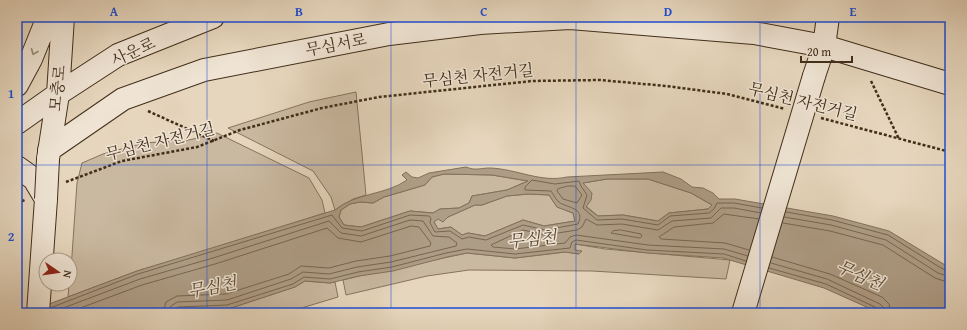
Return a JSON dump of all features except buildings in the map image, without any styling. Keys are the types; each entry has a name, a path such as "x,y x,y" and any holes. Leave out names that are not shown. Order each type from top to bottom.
{"street":[{"path":"17,85 31,59 48,17"},
{"name":"모충로","path":"38,313 36,199 49,155 58,94 63,17"},
{"name":"사운로","path":"58,94 118,55 213,17"},
{"path":"743,313 824,46 828,17"},
{"name":"무심서로","path":"49,155 123,99 204,70 389,34 480,23 570,18 754,33 824,46 950,84"},
{"path":"17,123 58,94"},
{"path":"17,167 34,179 36,199"}],"path":[{"path":"859,56 900,139"},
{"name":"무심천 자전거길","path":"62,184 122,161 177,152 215,141 240,130 329,107 379,98 532,81 600,80 666,86 728,94 787,109"},
{"path":"123,99 215,141"},
{"name":"무심천 자전거길","path":"817,117 950,152"},
{"path":"17,203 36,199"}],"shaded area":[{"path":"356,92 366,195 353,199 335,210 331,197 313,171 228,128 309,102"},
{"path":"217,133 309,178 322,200 325,213 137,271 68,297 68,292 78,292 78,252 72,252 77,183 82,163 103,154 144,143 189,140"},
{"path":"444,174 492,175 528,181 507,190 472,196 469,203 459,208 440,209 433,213 410,211 361,227 344,225 339,217 341,210 350,204 360,202 373,203 384,197 425,185 432,177"},
{"path":"607,179 648,179 691,193 712,205 708,209 669,213 658,221 623,215 598,216 586,206 583,183"},
{"path":"528,194 549,195 557,207 573,213 575,221 544,226 523,220 485,236 468,233 462,235 451,227 438,229 434,222 438,218 443,222 448,217 475,205 482,205 507,196"},
{"path":"575,244 605,249 730,260 726,279 592,271 469,270 427,276 346,295 343,280 467,253 515,258 565,252 579,254 575,250"},
{"path":"305,281 335,282 338,297 285,313 160,313 196,309 228,309 295,287"}],"water":[{"name":"무심천","path":"466,167 475,169 500,169 548,178 663,172 681,179 692,187 703,188 713,193 719,199 735,199 833,216 889,231 950,268 950,313 880,313 824,288 723,258 647,253 575,244 575,250 582,251 579,254 565,252 515,258 467,253 393,271 359,276 330,283 305,281 295,287 228,309 196,309 160,313 25,313 137,271 335,210 352,200 399,185 407,180 402,175 406,172 412,177 418,178 429,173","holes":["444,174 492,175 528,181 507,190 472,196 469,203 459,208 440,209 433,213 410,211 361,227 344,225 339,217 341,210 350,204 360,202 373,203 384,197 425,185 432,177","607,179 648,179 691,193 712,205 708,209 669,213 658,221 623,215 598,216 586,207 591,200 592,193 583,183","528,194 549,195 557,207 573,213 575,221 544,226 523,220 485,236 468,233 462,235 451,227 438,229 434,222 438,219 443,222 448,217 475,205 482,205 507,196"]}]}
